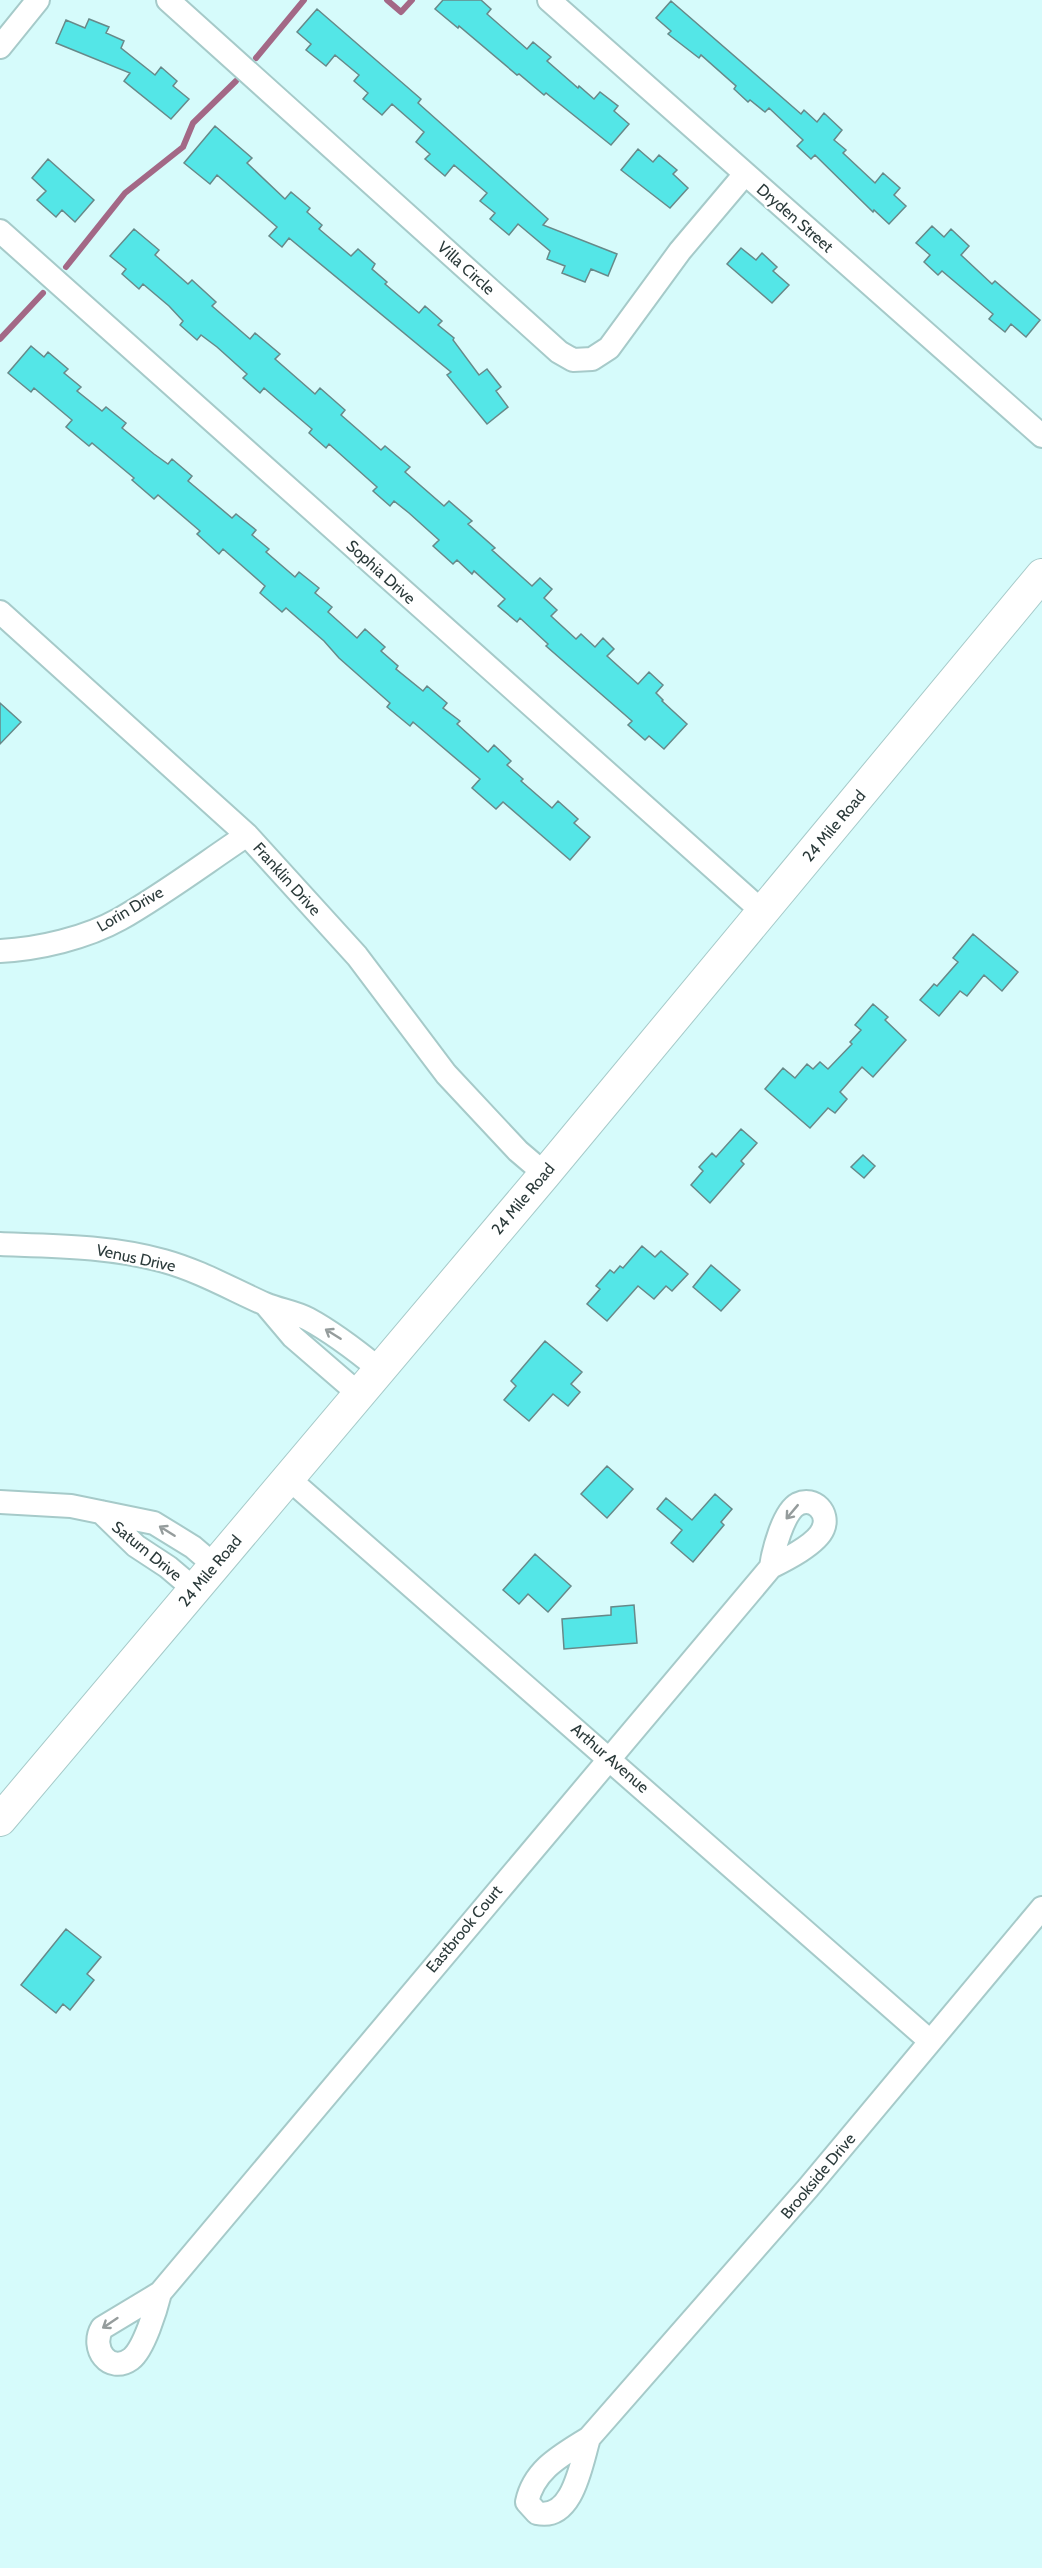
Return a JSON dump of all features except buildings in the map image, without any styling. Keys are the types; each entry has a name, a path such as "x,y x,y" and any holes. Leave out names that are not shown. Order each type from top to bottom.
{"street":[{"path":"0,46 38,0"},
{"name":"Villa Circle","path":"168,0 559,352 573,360 592,359 609,348 680,250 745,174"},
{"name":"Dryden Street","path":"549,0 1042,436"},
{"name":"Sophia Drive","path":"0,231 763,912"},
{"name":"24 Mile Road","path":"0,1820 545,1174 1042,575"},
{"name":"Franklin Drive","path":"0,612 247,835 357,956 446,1074 518,1151 545,1174"},
{"name":"Lorin Drive","path":"0,951 57,941 90,932 119,920 247,835"},
{"name":"Venus Drive","path":"0,1244 93,1248 164,1261 227,1284 265,1304 306,1318 380,1369"},
{"name":"Venus Drive","path":"265,1304 293,1337 359,1394"},
{"name":"Arthur Avenue","path":"288,1478 930,2041"},
{"name":"Saturn Drive","path":"0,1502 71,1506 154,1523 193,1547 214,1565"},
{"name":"Saturn Drive","path":"101,1512 136,1546 168,1567 194,1589"},
{"name":"Eastbrook Court","path":"160,2293 771,1567"},
{"name":"Brookside Drive","path":"589,2438 808,2188 1042,1908"}],"waterway":[{"path":"256,58 304,0"},
{"path":"387,0 401,12 412,0"},
{"path":"66,267 125,193 183,147 193,123 236,81"},
{"path":"0,339 43,293"}]}
